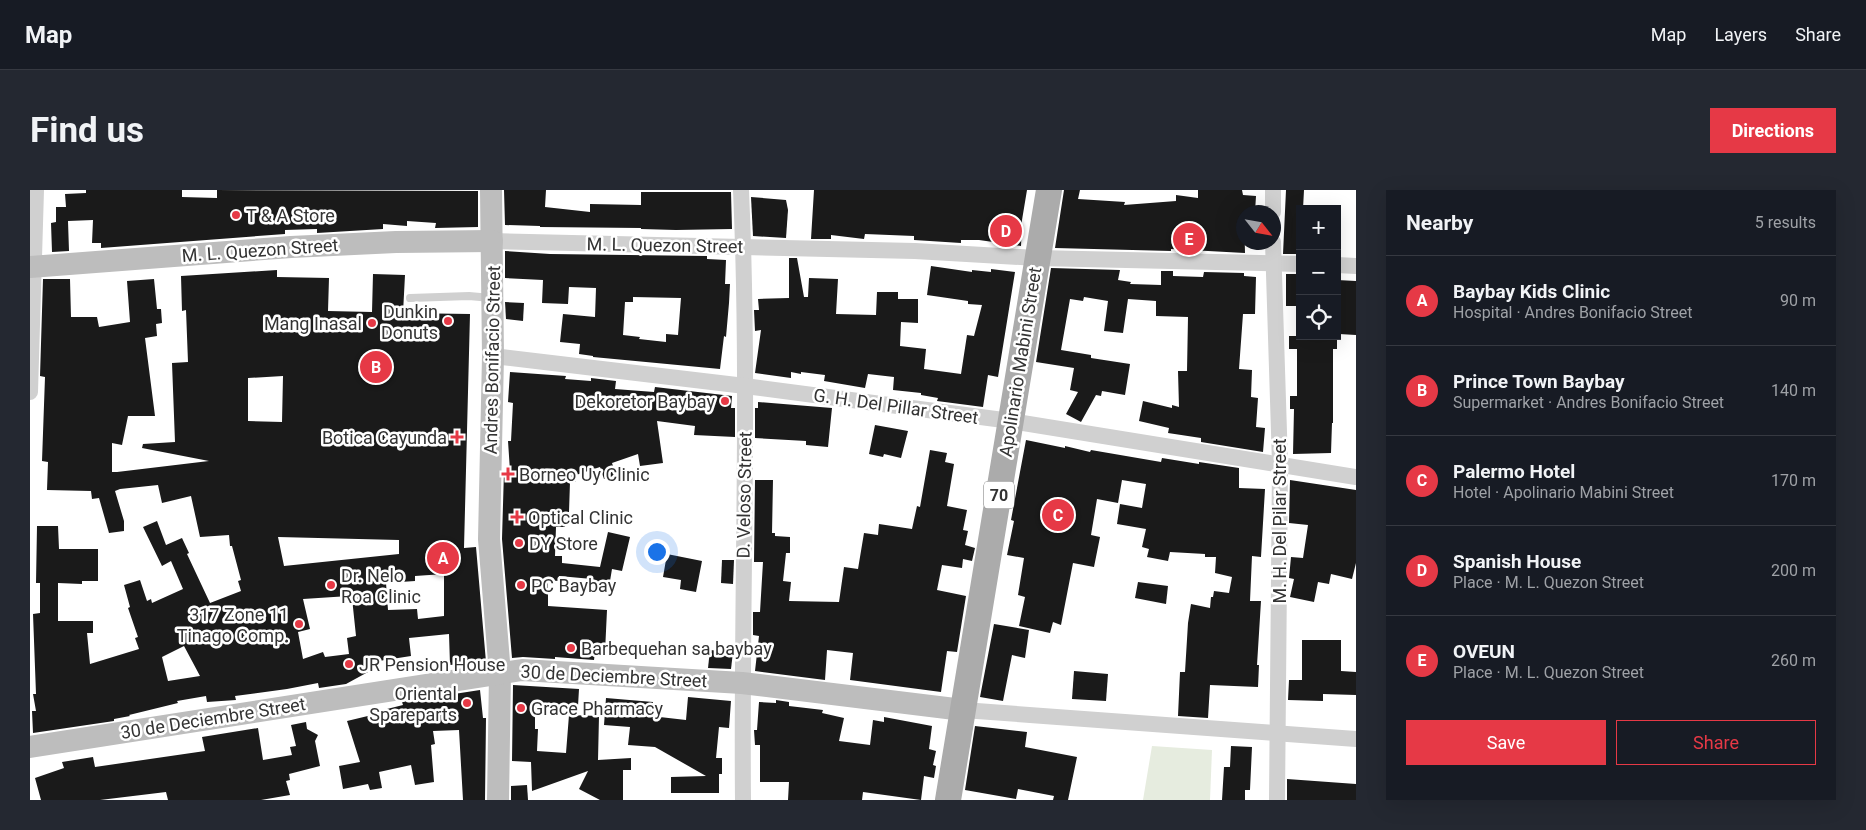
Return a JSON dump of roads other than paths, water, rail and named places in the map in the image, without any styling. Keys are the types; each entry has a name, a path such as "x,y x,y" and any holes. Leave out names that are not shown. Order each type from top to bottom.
{"main road":[{"name":"Apolinario Mabini Street","path":"948,800 1049,190"}],"street":[{"path":"30,392 31,267 36,190"},
{"name":"Andres Bonifacio Street","path":"491,190 493,356 489,539 500,674 498,800"},
{"name":"D. Veloso Street","path":"741,190 745,386 742,683 744,800"},
{"path":"1273,190 1273,205"},
{"name":"M. L. Quezon Street","path":"31,267 291,247 396,242 492,241 915,251 1037,258 1296,264"},
{"name":"M. H. Del Pilar Street","path":"1273,250 1280,464 1277,800"},
{"path":"1341,265 1356,266"},
{"name":"G. H. Del Pillar Street","path":"493,356 745,386 1010,421 1356,477"},
{"name":"30 de Deciembre Street","path":"30,747 522,670 742,683 963,710"},
{"path":"963,710 1356,739"}],"lane":[{"path":"410,298 469,296 493,298"}],"place":[{"name":"T & A Store","path":"236,215"},
{"name":"Spanish House","path":"1006,231"},
{"name":"OVEUN","path":"1189,239"},
{"name":"Dunkin Donuts","path":"448,321"},
{"name":"Mang Inasal","path":"372,323"},
{"name":"Prince Town Baybay","path":"376,367"},
{"name":"Dekoretor Baybay","path":"725,401"},
{"name":"Botica Cayunda","path":"457,437"},
{"name":"Borneo Uy Clinic","path":"508,474"},
{"name":"Palermo Hotel","path":"1058,515"},
{"name":"Optical Clinic","path":"517,517"},
{"name":"DY Store","path":"519,543"},
{"name":"Baybay Kids Clinic","path":"443,558"},
{"name":"Dr. Nelo Roa Clinic","path":"331,585"},
{"name":"PC Baybay","path":"521,585"},
{"name":"317 Zone 11 Tinago Comp.","path":"299,624"},
{"name":"Barbequehan sa baybay","path":"571,648"},
{"name":"JR Pension House","path":"349,664"},
{"name":"Oriental Spareparts","path":"467,703"},
{"name":"Grace Pharmacy","path":"521,708"}]}
